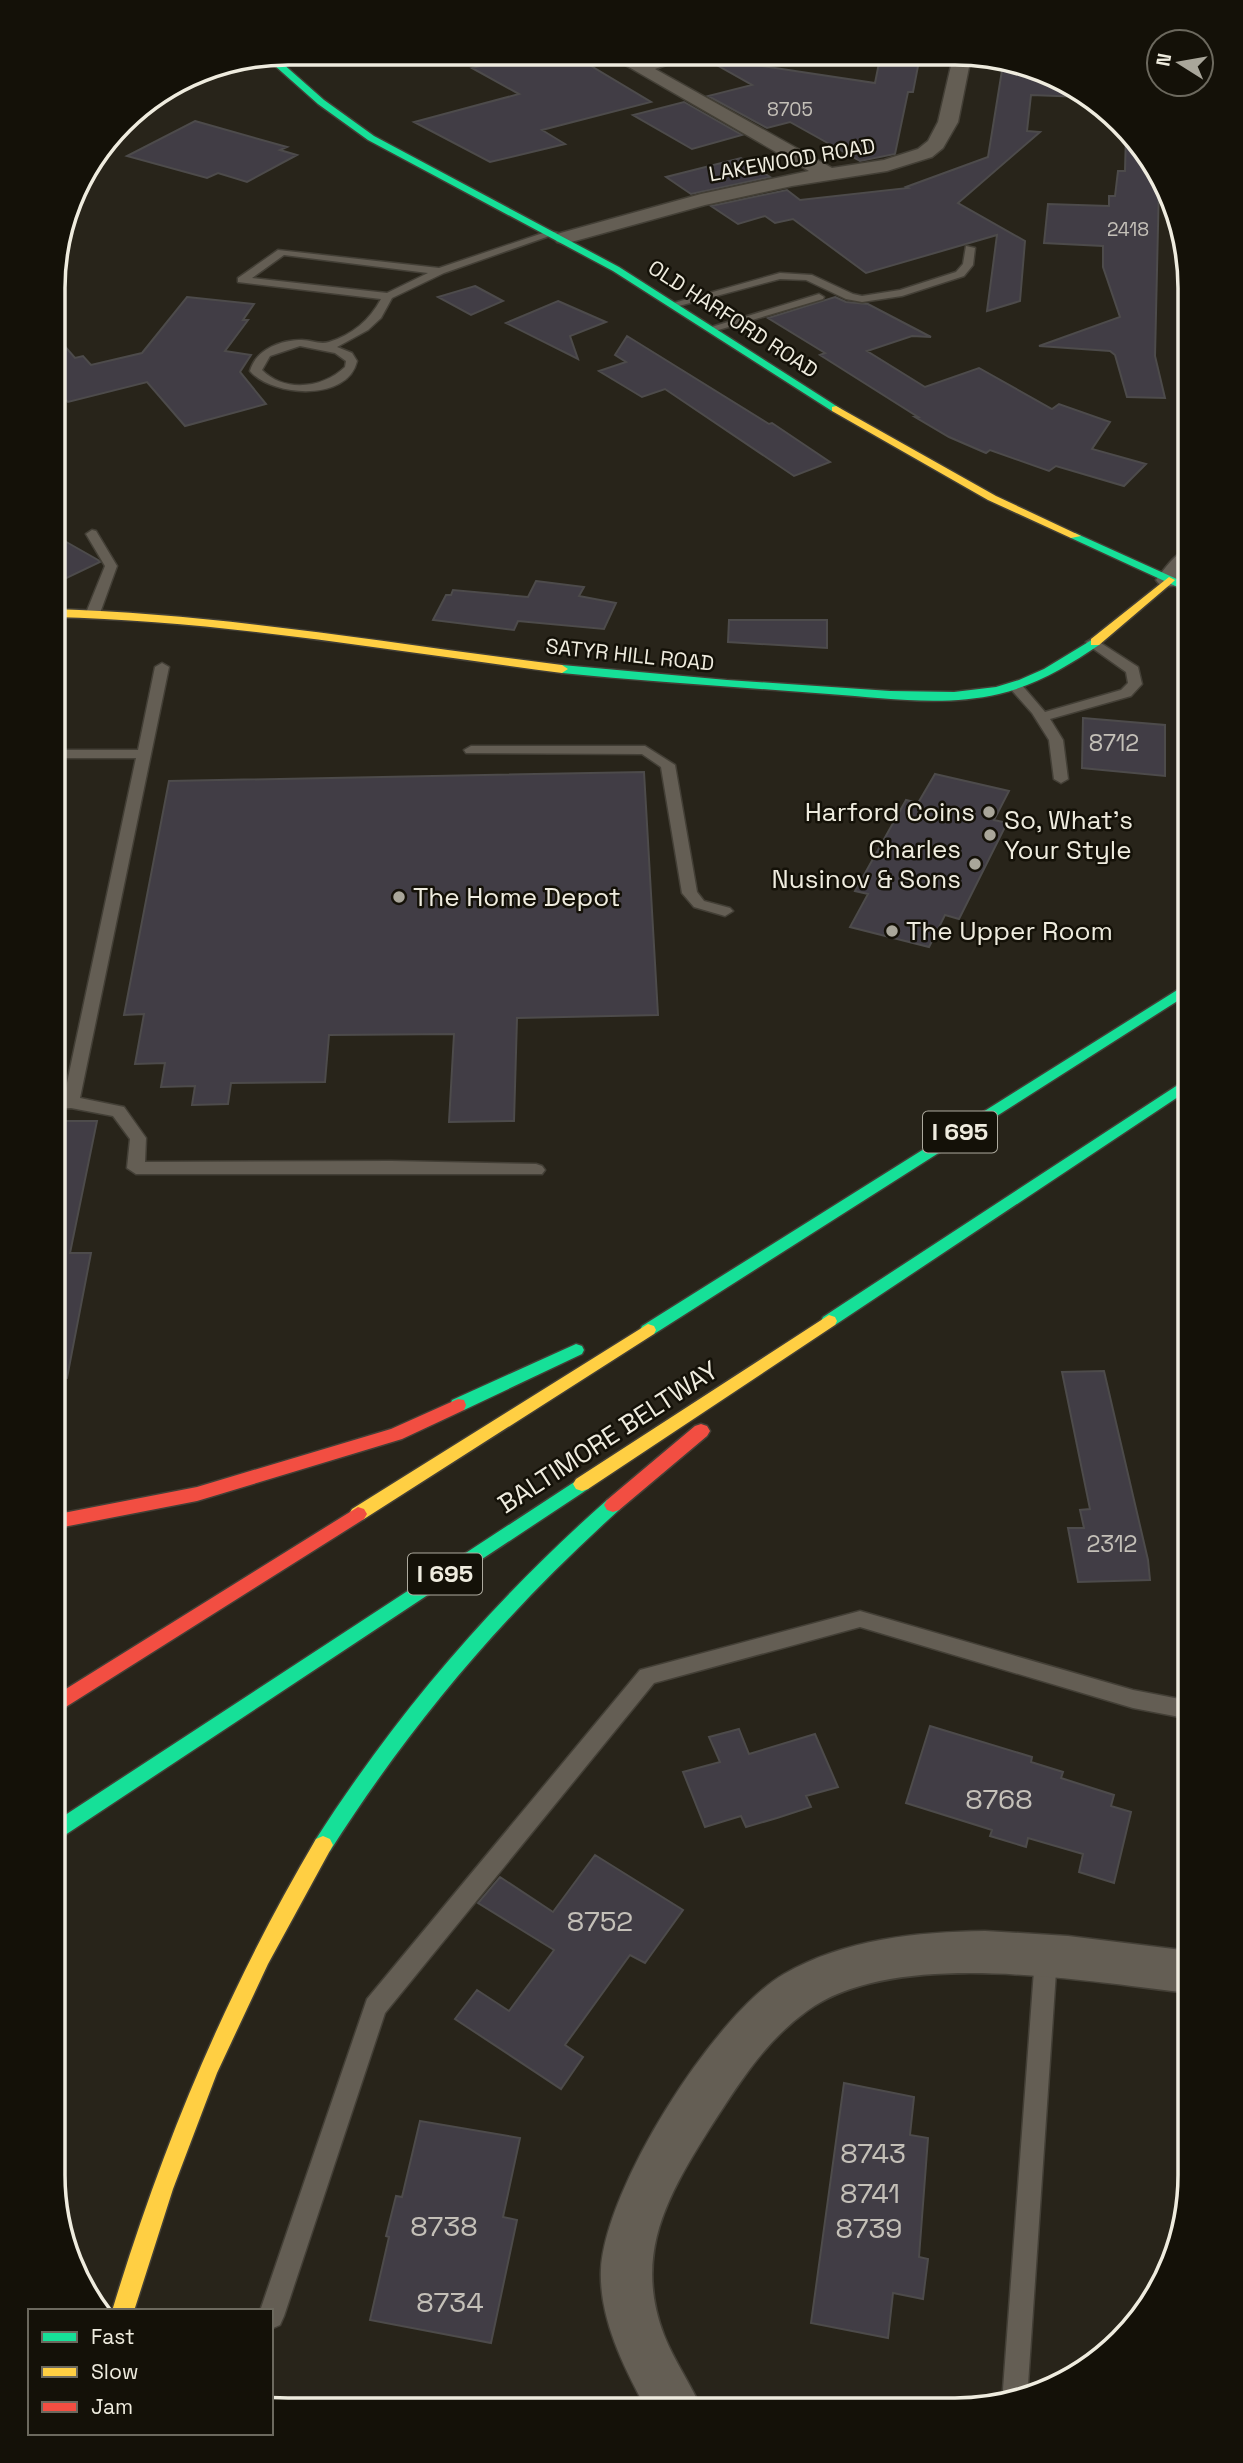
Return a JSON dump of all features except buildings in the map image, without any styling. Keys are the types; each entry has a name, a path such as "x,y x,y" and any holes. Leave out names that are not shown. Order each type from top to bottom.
{"main road":[{"name":"OLD HARFORD ROAD","path":"279,65 321,102 371,138 425,169 558,236 674,304 831,407 918,458 992,498 1178,583"},
{"name":"SATYR HILL ROAD","path":"65,613 93,613 567,671 709,684 972,694 1015,686 1051,672 1178,585"},
{"name":"I 695","path":"65,1699 1178,995"},
{"name":"BALTIMORE BELTWAY","path":"65,1825 1178,1090"},
{"path":"618,1329 729,1277"},
{"path":"734,1402 838,1315"},
{"path":"65,1520 197,1494 396,1434 594,1341"},
{"path":"124,2309 140,2248 189,2113 230,2012 279,1920 334,1828 388,1748 447,1670 509,1603 569,1542 714,1420"}],"street":[{"path":"635,65 830,176"},
{"path":"640,68 649,65"},
{"name":"LAKEWOOD ROAD","path":"558,236 701,200 792,180 830,176 908,160 925,153 936,144 948,122 960,65"},
{"path":"668,2398 654,2375 635,2329 626,2271 631,2237 660,2163 738,2044 784,2000 820,1979 863,1965 903,1957 967,1952 1178,1971"}],"lane":[{"path":"440,271 282,253 242,279 388,296 440,271 558,236"},
{"path":"674,304 766,279 791,276 808,277 850,297 888,297 960,274 968,265 970,248"},
{"path":"329,346 341,350 351,363 348,370 330,382 299,387 284,386 261,377 256,371 262,356 272,350 300,344 329,346 359,334 378,318 388,296"},
{"path":"711,329 819,297"},
{"path":"92,534 111,566 93,613"},
{"path":"1042,717 1126,693 1135,684 1133,670 1093,642"},
{"path":"71,1102 162,667"},
{"path":"1015,686 1042,717 1056,740 1060,779"},
{"path":"471,750 645,750 668,765 690,893 699,904 725,911"},
{"path":"65,754 144,754"},
{"path":"65,1102 118,1111 138,1138 136,1168 391,1167 536,1170"},
{"path":"273,2310 375,2007 647,1676 860,1619 1133,1699 1178,1708"},
{"path":"1015,2389 1046,1957"}],"traffic: fast":[{"path":"279,65 321,102 371,138 616,269 836,409"},
{"path":"1075,536 1178,583"},
{"path":"562,669 727,684 890,695 954,696 996,691 1023,683 1060,665 1095,642"},
{"path":"648,1330 1178,995"},
{"path":"829,1321 1178,1090"},
{"path":"458,1405 576,1350"},
{"path":"65,1826 582,1484"},
{"path":"323,1845 386,1751 455,1663 531,1581 613,1505"}],"traffic: slow":[{"path":"836,409 992,498 1075,536"},
{"path":"1095,642 1169,580"},
{"path":"65,613 125,615 196,622 562,669"},
{"path":"582,1484 829,1321"},
{"path":"358,1514 648,1330"},
{"path":"124,2309 162,2189 207,2071 261,1957 323,1845"}],"traffic: jam":[{"path":"65,1520 197,1494 396,1434 458,1405"},
{"path":"613,1505 701,1431"},
{"path":"65,1699 358,1514"}],"place":[{"name":"Harford Coins","path":"989,812"},
{"name":"So, What's Your Style","path":"990,835"},
{"name":"Charles Nusinov & Sons","path":"975,864"},
{"name":"The Home Depot","path":"399,897"},
{"name":"The Upper Room","path":"892,931"}]}
